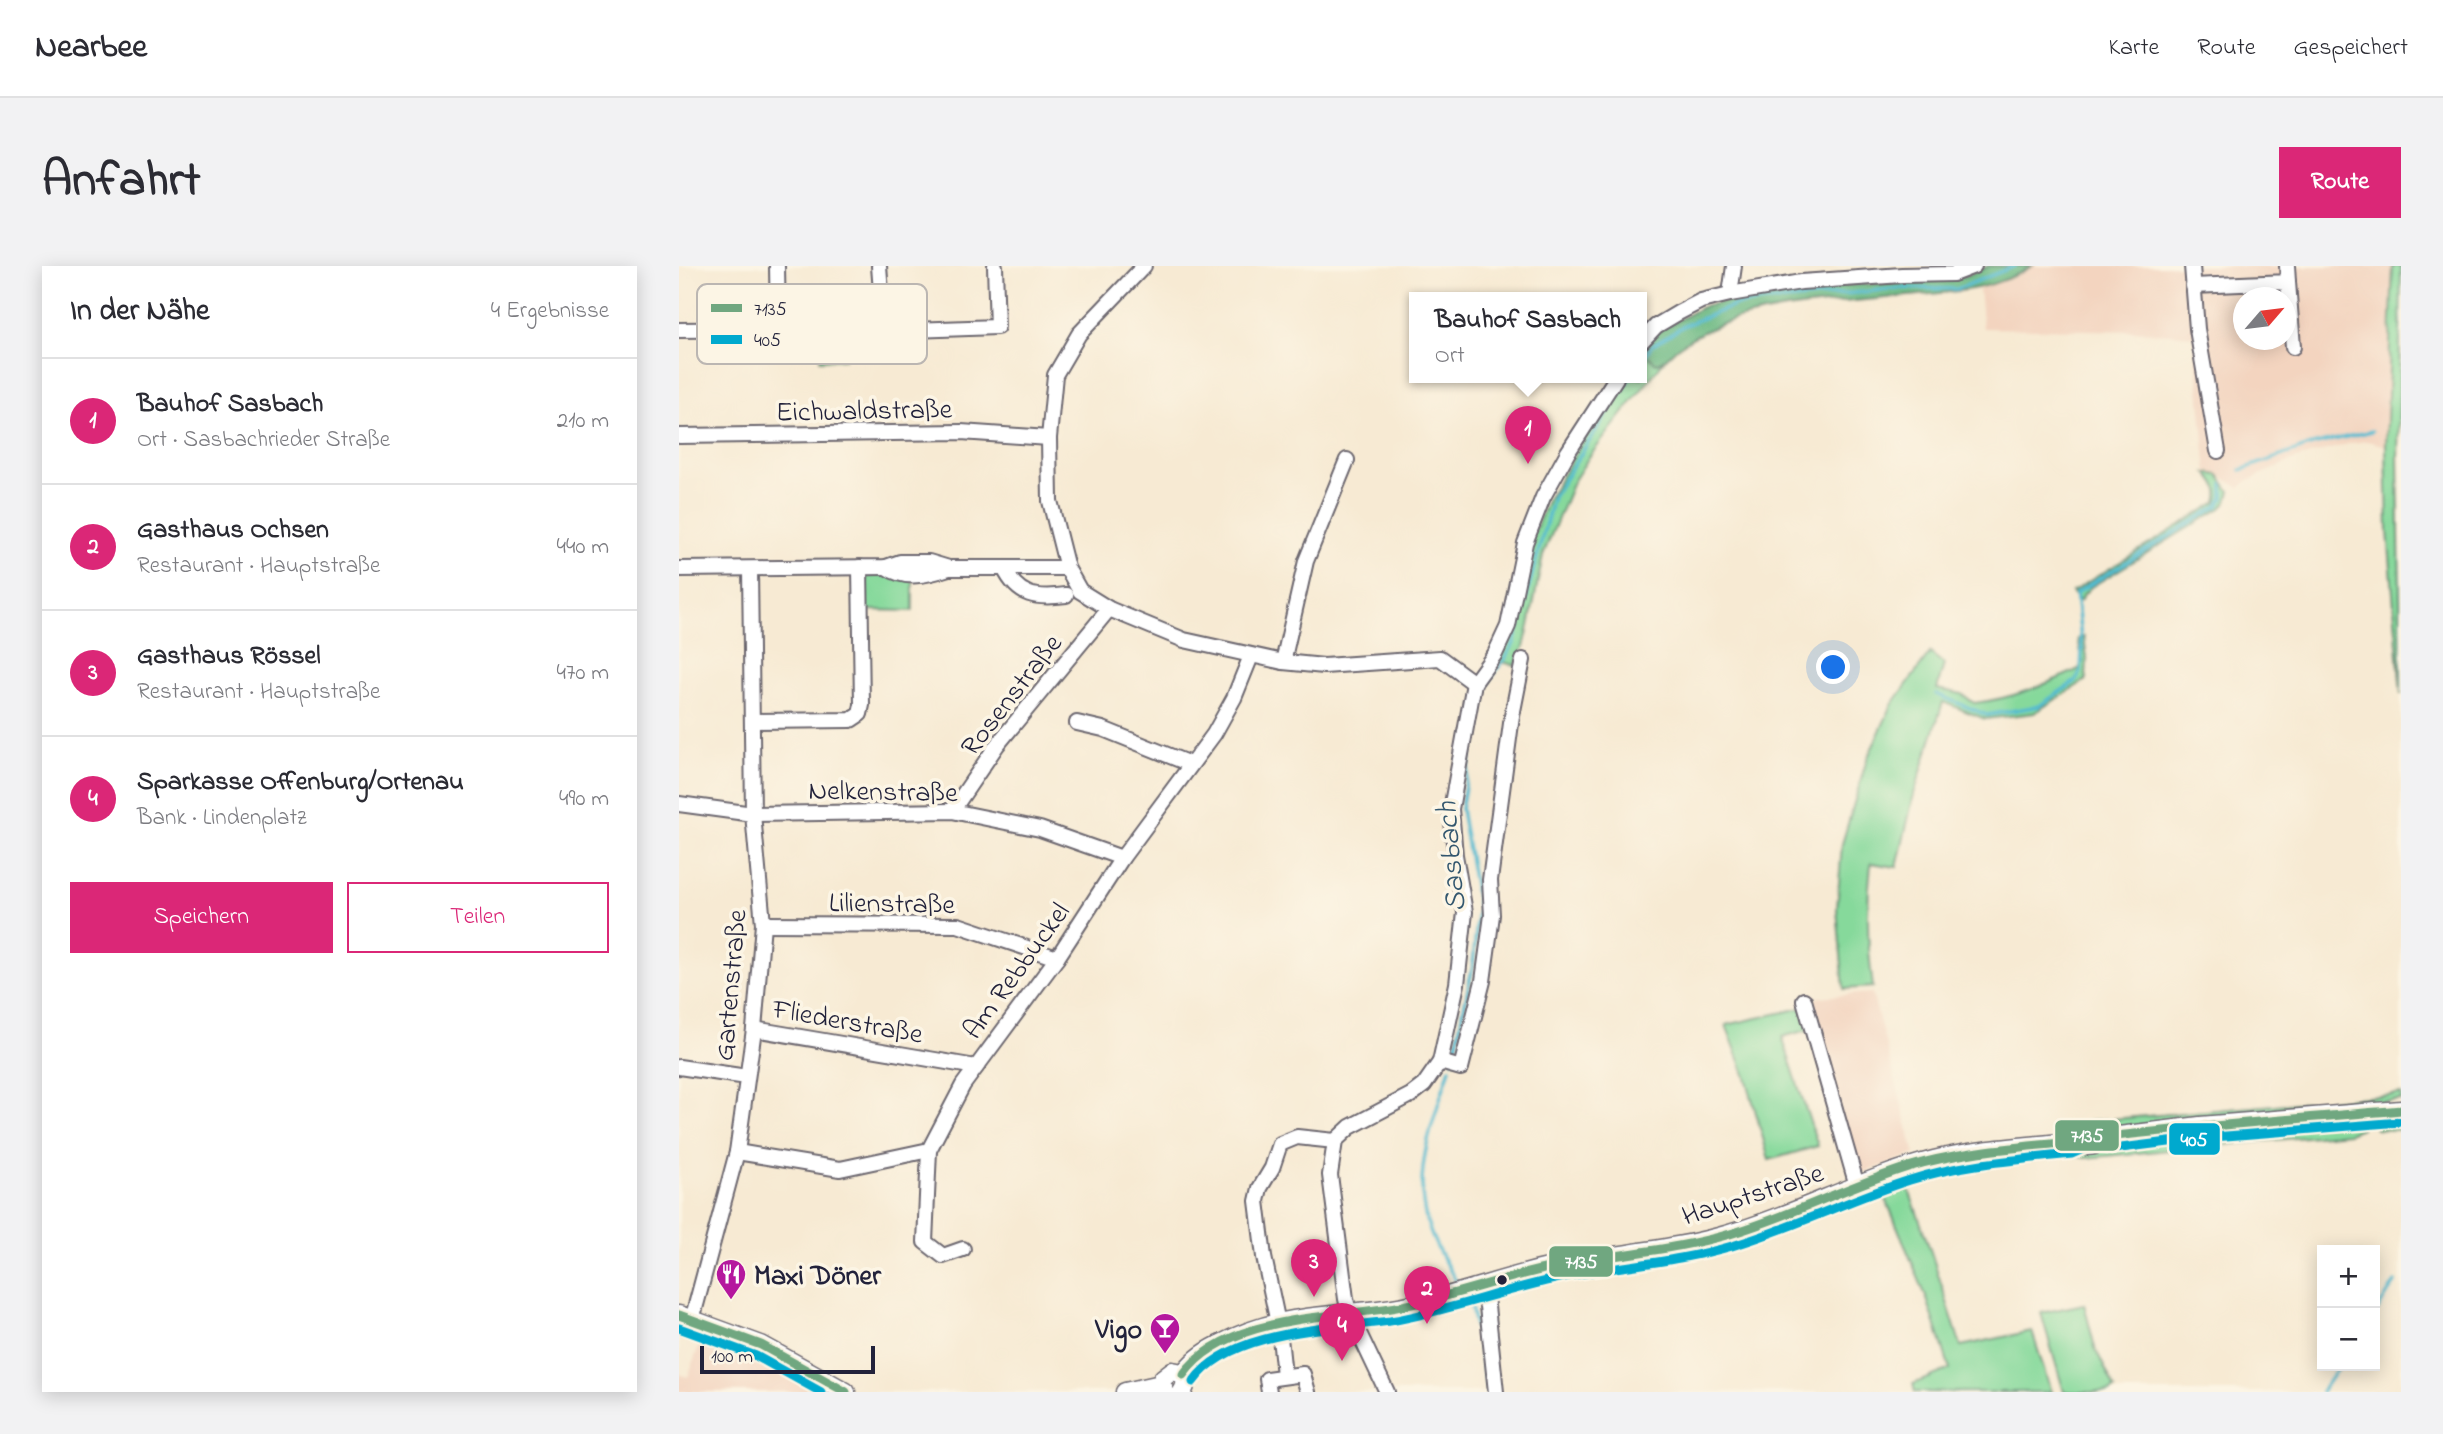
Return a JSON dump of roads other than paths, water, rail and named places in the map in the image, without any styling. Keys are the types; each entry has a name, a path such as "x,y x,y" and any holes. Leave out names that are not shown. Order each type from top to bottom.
{"street":[{"path":"777,266 777,284"},
{"path":"879,266 880,284"},
{"path":"927,329 997,327 995,266"},
{"path":"1144,266 1079,334 1055,375 1049,438 1050,501 1067,568 1080,591 1109,609 1184,640 1251,656 1324,666 1440,658 1474,683"},
{"path":"1730,293 1734,266"},
{"path":"1647,336 1656,326 1701,301 1730,293 1902,270 1953,274 1974,266"},
{"path":"2192,266 2197,329 2218,451"},
{"path":"2287,266 2288,287"},
{"path":"2193,286 2288,282"},
{"path":"679,330 697,330"},
{"path":"1387,1392 1349,1312 1330,1175 1335,1141 1350,1127 1411,1095 1447,1064 1465,912 1455,855 1451,809 1474,683 1495,654 1508,626 1525,543 1543,497 1567,452 1613,383"},
{"name":"Eichwaldstraße","path":"679,436 961,432 1049,438"},
{"path":"1283,662 1306,561 1347,460"},
{"path":"679,569 886,567 900,562 929,562 949,568 1067,568"},
{"path":"752,722 851,720 860,714 860,567"},
{"path":"1004,568 1012,584 1026,594 1066,595"},
{"name":"Gartenstraße","path":"685,1317 737,1152 754,1029 764,924 753,814 750,569"},
{"name":"Rosenstraße","path":"952,811 997,745 1109,609"},
{"name":"Am Rebbuckel","path":"929,1150 963,1084 1057,958 1122,858 1214,734 1234,698 1251,656"},
{"path":"1447,1064 1461,1068 1483,981 1492,915 1490,880 1512,716 1523,660"},
{"path":"1077,723 1103,729 1190,764"},
{"name":"Nelkenstraße","path":"679,804 753,814 952,811 1041,829 1122,858"},
{"name":"Lilienstraße","path":"764,924 958,925 1057,958"},
{"path":"1804,1000 1857,1186"},
{"name":"Fliederstraße","path":"754,1029 976,1067"},
{"name":"Gartenstraße","path":"679,1067 747,1077"},
{"name":"Hauptstraße","path":"1183,1383 1192,1363 1240,1333 1278,1322 1402,1307 1552,1268 1730,1234 1935,1159 2066,1143 2087,1134 2098,1133 2111,1138 2200,1126 2401,1110"},
{"path":"1284,1376 1278,1322 1257,1201 1280,1144 1297,1137 1335,1141"},
{"path":"737,1152 840,1169 929,1150 925,1242 943,1256 963,1249"},
{"path":"1480,1288 1496,1392"},
{"path":"685,1317 761,1345 846,1392"},
{"name":"Hauptstraße","path":"1125,1392 1163,1388 1163,1378 1168,1372 1176,1371 1183,1383"},
{"path":"1269,1392 1267,1379 1303,1374 1308,1392"}],"waterway":[{"name":"Sasbach","path":"1647,353 1652,345 1685,325 1736,305 1902,288 1957,289 2015,266"},
{"name":"Sasbach","path":"1453,1061 1473,965 1478,908 1461,809 1479,706 1490,679 1514,643 1553,497 1627,383"},
{"path":"2241,470 2312,445 2372,431"},
{"path":"1936,694 1987,715 2039,706 2076,681 2081,671 2082,649 2076,593 2218,506 2223,498 2223,484"},
{"name":"Sasbach","path":"1450,1068 1426,1147 1422,1188 1424,1208 1432,1235 1459,1286"},
{"path":"2379,1308 2395,1282"},
{"name":"Sasbach","path":"1465,1296 1471,1307 1488,1392"},
{"path":"2321,1392 2336,1371"}],"place":[{"name":"Bauhof Sasbach","path":"1528,464"},
{"name":"Gasthaus Rössel","path":"1314,1297"},
{"name":"Maxi Döner","path":"731,1301"},
{"name":"Gasthaus Ochsen","path":"1427,1324"},
{"name":"Vigo","path":"1165,1355"},
{"name":"Sparkasse Offenburg/Ortenau","path":"1342,1361"}]}
